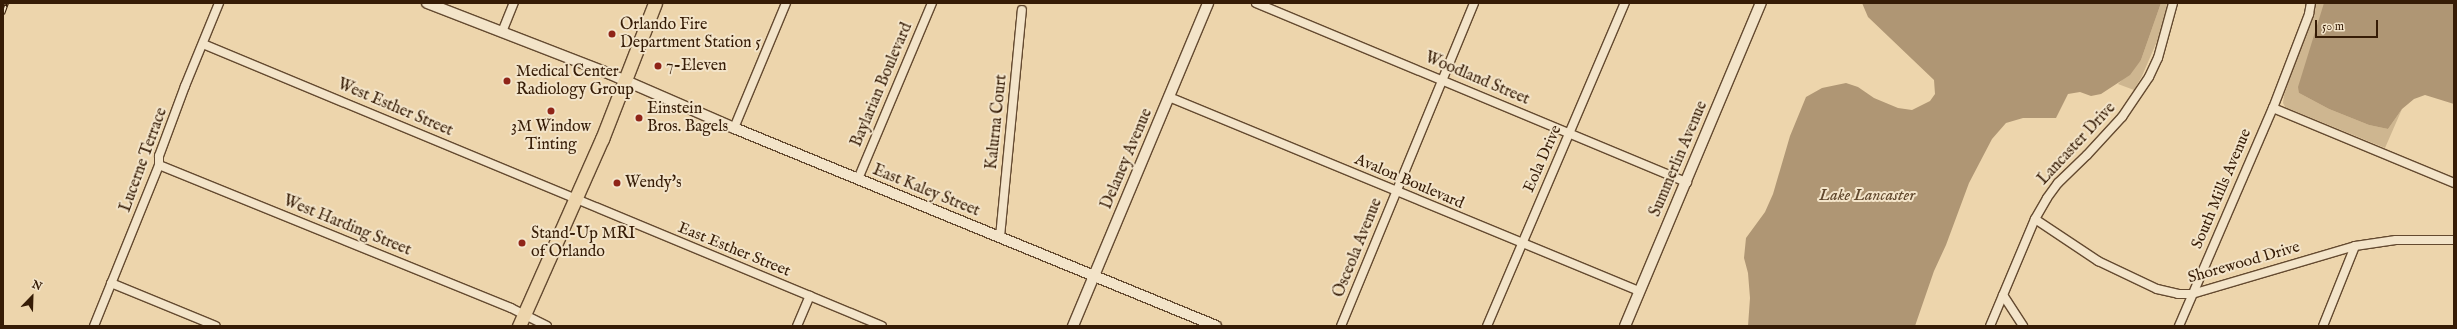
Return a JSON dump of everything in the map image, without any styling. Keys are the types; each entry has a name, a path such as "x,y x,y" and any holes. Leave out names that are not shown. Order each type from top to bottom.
{"main road":[{"path":"522,320 625,81 655,3"}],"street":[{"name":"Lucerne Terrace","path":"94,326 159,165 159,156 219,3"},
{"name":"East Kaley Street","path":"426,3 625,81 734,128 1216,326"},
{"path":"502,32 514,3"},
{"path":"734,128 786,3"},
{"name":"Baylarian Boulevard","path":"858,179 932,3"},
{"name":"Delaney Avenue","path":"1073,326 1208,3"},
{"name":"Woodland Street","path":"1256,3 1687,182"},
{"name":"Osceola Avenue","path":"1341,326 1474,3"},
{"name":"Eola Drive","path":"1486,326 1520,243 1570,133 1625,3"},
{"name":"Summerlin Avenue","path":"1625,326 1687,182 1761,3"},
{"name":"Lancaster Drive","path":"1990,326 2036,219 2058,182 2107,136 2135,100 2158,58 2173,3"},
{"path":"2311,3 2309,14 2272,108 2454,183"},
{"name":"Kalurna Court","path":"1000,238 1022,10"},
{"name":"West Esther Street","path":"203,44 575,199"},
{"name":"Avalon Boulevard","path":"1169,97 1396,193 1639,291"},
{"name":"South Mills Avenue","path":"2179,326 2272,108"},
{"name":"West Harding Street","path":"159,165 522,320 547,326"},
{"name":"East Esther Street","path":"575,199 882,326"},
{"name":"Shorewood Drive","path":"2036,219 2098,261 2157,289 2178,294 2192,294 2356,246 2396,240 2454,240"},
{"path":"2323,326 2356,246"},
{"path":"111,283 216,326"},
{"path":"2003,295 2023,326"},
{"path":"797,326 810,296"}],"shaded area":[{"path":"2161,3 2167,3 2166,11 2158,39 2142,76 2134,90 2118,84 2141,60"},
{"path":"2316,3 2324,3 2324,6 2299,93 2329,109 2369,125 2388,129 2402,109 2385,148 2285,107 2283,103 2284,95"}],"water":[{"name":"Lake Lancaster","path":"1862,3 2161,3 2141,60 2130,75 2101,94 2091,96 2080,92 2068,94 2056,118 2023,118 2006,123 1992,139 1969,183 1946,245 1934,271 1915,326 1748,326 1750,298 1748,273 1744,258 1746,238 1765,212 1773,194 1790,136 1806,97 1822,88 1846,83 1858,87 1874,98 1898,108 1912,110 1930,101 1935,94 1934,80 1868,17"},
{"path":"2324,3 2454,3 2454,104 2425,95 2414,99 2402,109 2388,129 2369,125 2329,109 2299,93 2298,87"}],"railway":[{"path":"3,14 7,3"}],"place":[{"name":"Orlando Fire Department Station 5","path":"612,34"},
{"name":"7-Eleven","path":"658,66"},
{"name":"Medical Center Radiology Group","path":"507,81"},
{"name":"3M Window Tinting","path":"551,111"},
{"name":"Einstein Bros. Bagels","path":"639,118"},
{"name":"Wendy's","path":"617,183"},
{"name":"Stand-Up MRI of Orlando","path":"522,243"}]}
